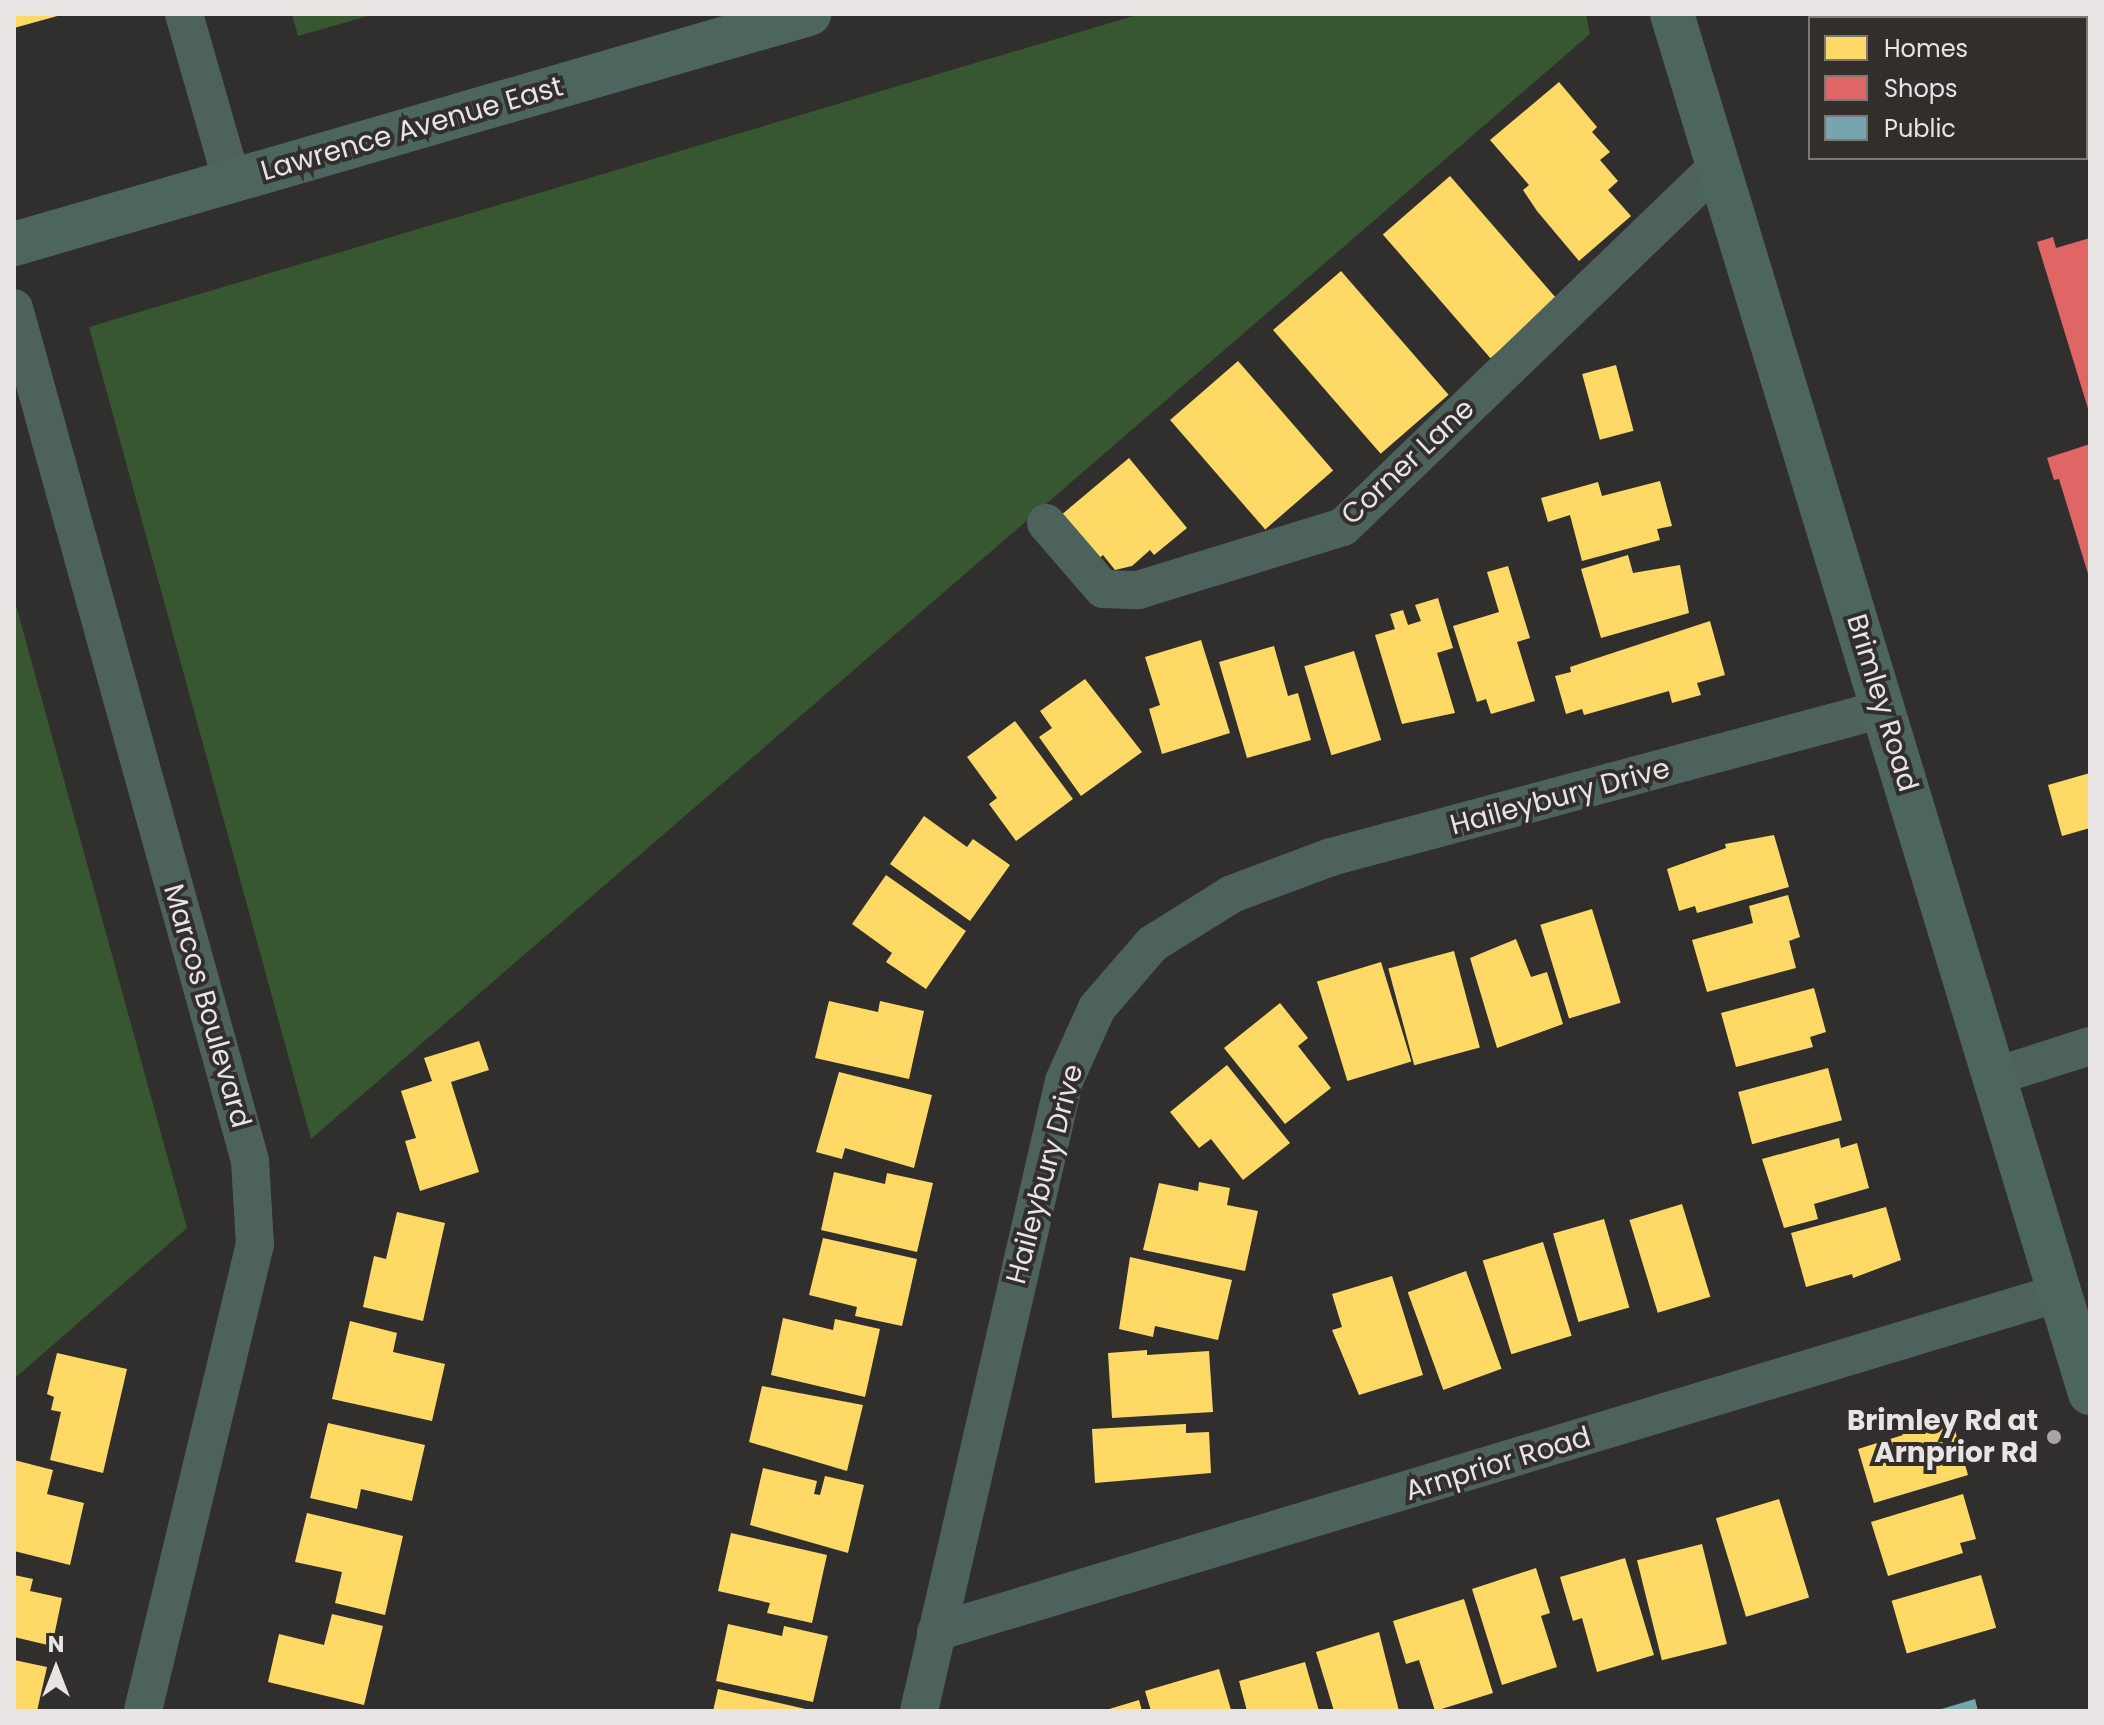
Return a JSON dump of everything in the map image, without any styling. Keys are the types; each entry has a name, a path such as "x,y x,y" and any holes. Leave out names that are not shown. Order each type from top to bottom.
{"main road":[{"name":"Lawrence Avenue East","path":"14,244 809,14"},
{"name":"Brimley Road","path":"1672,14 2090,1393"}],"street":[{"path":"184,14 232,181"},
{"name":"Corner Lane","path":"1046,523 1103,589 1138,590 1343,527 1717,167"},
{"name":"Marcos Boulevard","path":"14,308 250,1161 255,1244 143,1711"},
{"name":"Haileybury Drive","path":"919,1711 1064,1081 1097,1008 1152,944 1232,894 1331,857 1883,709"},
{"path":"1996,1076 2090,1046"},
{"name":"Arnprior Road","path":"936,1632 2059,1293"}],"green space":[{"path":"292,14 375,14 298,36"},
{"path":"1140,14 1586,14 1590,34 311,1139 89,327"},
{"path":"14,598 187,1228 14,1379"}],"building: Homes":[{"path":"14,14 61,14 61,15 14,28"},
{"path":"1559,82 1597,127 1592,132 1610,152 1600,160 1618,181 1608,190 1631,216 1579,261 1523,190 1529,185 1490,140"},
{"path":"1450,176 1558,300 1490,358 1383,234"},
{"path":"1341,271 1449,395 1381,454 1273,330"},
{"path":"1238,361 1333,470 1265,529 1170,420"},
{"path":"1616,365 1634,431 1600,440 1582,374"},
{"path":"1129,458 1187,528 1154,555 1150,550 1132,566 1115,570 1103,555 1097,560 1060,516"},
{"path":"1660,481 1672,526 1657,529 1660,540 1582,561 1570,515 1548,522 1541,498 1598,482 1602,496"},
{"path":"1628,555 1633,573 1680,565 1689,613 1601,638 1581,569"},
{"path":"1508,566 1530,638 1517,642 1535,701 1491,714 1486,699 1477,702 1453,626 1499,612 1487,572"},
{"path":"1438,598 1453,648 1437,653 1455,713 1402,724 1375,635 1395,629 1390,614 1403,610 1408,625 1421,621 1415,605"},
{"path":"1710,621 1725,675 1697,683 1701,695 1672,703 1669,691 1584,715 1582,709 1566,714 1555,676 1571,672 1570,667"},
{"path":"1201,640 1230,733 1162,754 1149,709 1160,705 1145,657"},
{"path":"1274,646 1288,696 1298,693 1311,740 1247,758 1219,662"},
{"path":"1354,651 1381,740 1331,755 1304,666"},
{"path":"1085,679 1142,752 1081,796 1039,737 1052,728 1040,711"},
{"path":"1015,721 1073,799 1016,841 989,804 997,798 967,757"},
{"path":"2090,773 2090,828 2062,836 2048,785"},
{"path":"924,816 967,847 973,839 1010,865 970,921 890,864"},
{"path":"1774,835 1789,887 1697,913 1695,906 1679,911 1667,869 1726,848 1725,844"},
{"path":"886,875 966,931 926,989 886,962 892,953 852,924"},
{"path":"1788,895 1800,937 1789,941 1796,968 1707,992 1692,940 1753,923 1749,906"},
{"path":"1592,909 1621,1003 1569,1019 1540,925"},
{"path":"1516,939 1531,977 1547,972 1563,1024 1497,1048 1470,958"},
{"path":"1454,951 1480,1048 1414,1065 1388,969"},
{"path":"1381,962 1411,1061 1347,1081 1317,982"},
{"path":"1814,988 1826,1032 1810,1037 1813,1047 1736,1067 1721,1013"},
{"path":"829,1001 878,1012 880,1001 924,1011 909,1079 815,1058"},
{"path":"1280,1003 1308,1038 1298,1046 1331,1088 1285,1124 1224,1048"},
{"path":"479,1041 489,1070 451,1082 479,1172 420,1191 405,1141 416,1138 401,1091 432,1081 424,1058"},
{"path":"1227,1065 1290,1143 1243,1180 1211,1139 1199,1148 1170,1112"},
{"path":"1828,1068 1842,1120 1752,1144 1738,1092"},
{"path":"839,1072 932,1095 914,1168 845,1148 842,1159 816,1152"},
{"path":"1839,1138 1841,1148 1857,1143 1869,1188 1814,1204 1818,1219 1784,1228 1762,1159"},
{"path":"834,1172 885,1184 887,1173 933,1183 917,1252 821,1230"},
{"path":"1199,1182 1230,1188 1227,1205 1258,1211 1245,1271 1143,1250 1159,1183 1198,1191"},
{"path":"1682,1204 1710,1297 1658,1313 1629,1220"},
{"path":"1886,1207 1901,1260 1853,1278 1852,1274 1806,1287 1791,1233"},
{"path":"397,1212 445,1223 423,1321 363,1307 374,1256 386,1259"},
{"path":"1604,1219 1629,1307 1578,1322 1553,1234"},
{"path":"823,1238 917,1259 902,1326 855,1316 857,1307 809,1295"},
{"path":"1543,1242 1572,1336 1511,1354 1483,1260"},
{"path":"1130,1257 1232,1280 1218,1340 1155,1326 1153,1337 1119,1329"},
{"path":"1466,1271 1502,1369 1443,1390 1408,1292"},
{"path":"1392,1276 1423,1375 1359,1395 1332,1330 1342,1327 1332,1294"},
{"path":"783,1318 833,1330 835,1319 880,1329 865,1397 771,1375"},
{"path":"350,1321 397,1333 393,1352 445,1364 432,1421 332,1399"},
{"path":"1147,1350 1147,1355 1209,1351 1213,1412 1112,1418 1108,1353"},
{"path":"57,1353 127,1369 103,1473 50,1460 61,1412 51,1410 54,1397 47,1394"},
{"path":"762,1386 863,1405 847,1471 749,1442"},
{"path":"1952,1420 1968,1475 1874,1503 1858,1449 1903,1435 1901,1431"},
{"path":"328,1423 425,1445 412,1501 361,1489 357,1509 310,1498"},
{"path":"1186,1424 1186,1433 1209,1432 1211,1473 1095,1483 1092,1429"},
{"path":"14,1460 53,1470 47,1494 84,1503 70,1565 14,1551"},
{"path":"763,1468 817,1481 814,1494 820,1495 825,1476 864,1485 848,1553 750,1525"},
{"path":"1963,1494 1976,1539 1960,1543 1963,1553 1888,1576 1871,1522"},
{"path":"1779,1499 1809,1597 1746,1617 1716,1518"},
{"path":"307,1513 403,1536 385,1615 335,1603 342,1572 295,1562"},
{"path":"731,1533 827,1555 812,1623 767,1613 770,1603 718,1591"},
{"path":"1702,1544 1727,1644 1662,1660 1637,1560"},
{"path":"1625,1558 1654,1655 1597,1672 1582,1618 1573,1621 1560,1577"},
{"path":"1536,1568 1550,1613 1541,1616 1557,1667 1502,1685 1472,1589"},
{"path":"14,1575 33,1579 30,1591 62,1598 52,1646 14,1637"},
{"path":"1981,1575 1996,1628 1907,1654 1892,1601"},
{"path":"1464,1599 1493,1693 1435,1711 1419,1660 1406,1664 1393,1621"},
{"path":"332,1614 383,1626 364,1705 268,1682 279,1634 324,1645"},
{"path":"728,1624 782,1636 784,1626 828,1636 813,1702 716,1681"},
{"path":"1379,1632 1399,1711 1334,1711 1316,1652"},
{"path":"14,1660 47,1667 37,1711 14,1711"},
{"path":"1305,1662 1319,1711 1247,1711 1239,1681"},
{"path":"1219,1669 1231,1710 1151,1711 1145,1691"},
{"path":"718,1689 810,1710 810,1711 713,1711"},
{"path":"1139,1700 1142,1711 1106,1711 1106,1710"}],"building: Shops":[{"path":"1902,14 1982,14 1982,16"},
{"path":"2058,14 2090,14 2088,85 2088,16"},
{"path":"2053,237 2056,248 2090,238 2090,415 2037,242"},
{"path":"2090,444 2089,577 2059,479 2054,480 2047,458"}],"building: Public":[{"path":"1975,1699 1978,1711 1938,1711 1938,1710"}],"place":[{"name":"Brimley Rd at Arnprior Rd","path":"2054,1437"}]}
